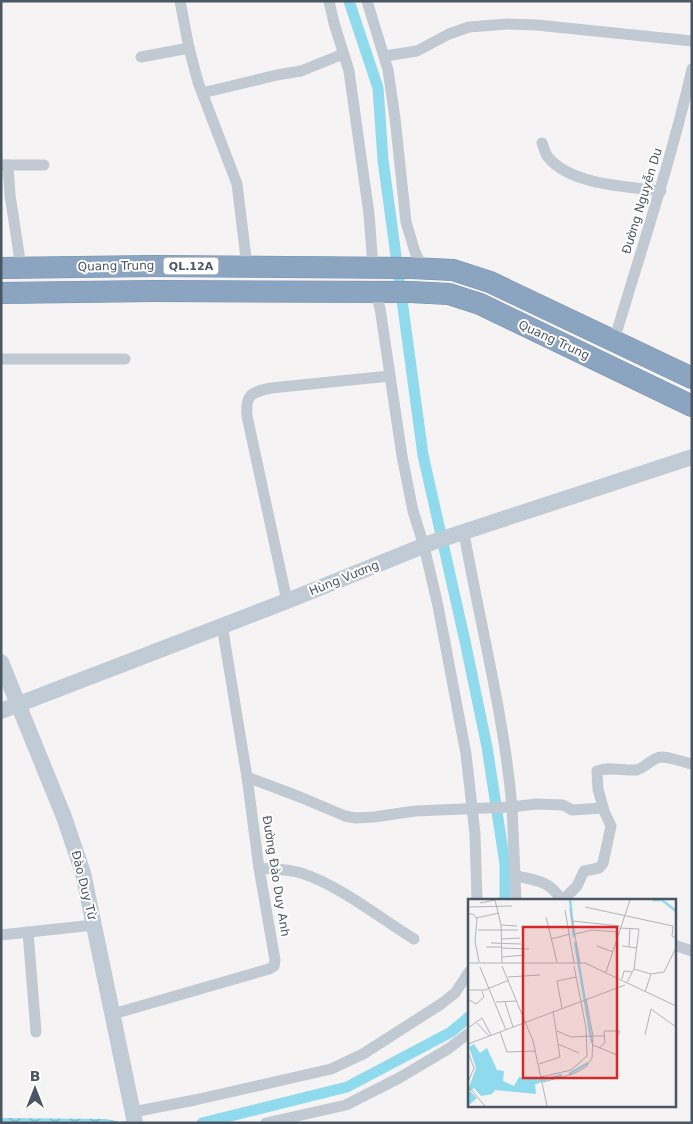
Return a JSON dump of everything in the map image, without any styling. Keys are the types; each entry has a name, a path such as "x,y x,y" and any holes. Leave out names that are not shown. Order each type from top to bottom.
{"highway":[{"name":"Quang Trung","path":"11,268 154,266 377,267"},
{"path":"153,290 154,266"},
{"name":"QL.12A","path":"377,267 418,268"},
{"name":"Quang Trung","path":"418,268 453,270 490,282 692,378"},
{"name":"Quang Trung","path":"1,292 153,290 449,294 480,304 692,406"},
{"path":"555,339 567,318"}],"street":[{"path":"180,1 189,48 202,93 237,184 248,266"},
{"path":"329,1 349,71 377,267"},
{"path":"367,1 385,56 396,127 406,222 418,268"},
{"path":"385,56 416,51 449,34 469,27 500,24 537,25 692,41"},
{"path":"141,57 189,48"},
{"path":"202,93 301,70 343,54"},
{"name":"Đường Nguyễn Du","path":"614,341 661,191 692,69"},
{"path":"542,143 548,157 555,163 584,179 604,184 661,191"},
{"path":"11,268 5,165 44,165"},
{"path":"377,292 413,511 429,544 438,606 466,754 474,808 476,899"},
{"path":"1,359 125,359"},
{"path":"287,601 246,416 246,401 254,392 271,388 390,376"},
{"name":"Hùng Vương","path":"1,711 429,544 692,457"},
{"path":"462,534 493,683 509,780 516,899"},
{"name":"Đường Đào Duy Anh","path":"113,1014 274,966 275,960 259,868 248,777 222,625"},
{"name":"Đào Duy Từ","path":"1,662 74,844 83,874 134,1118"},
{"path":"563,899 578,886 584,871 599,868 603,863 611,826 603,808 596,782 596,773 600,770 635,770 646,766 656,758 664,757 692,764"},
{"path":"248,777 300,796 338,814 356,818 415,811 536,804 563,805 572,810 603,808"},
{"path":"259,868 286,870 312,877 330,885 414,939"},
{"path":"516,876 545,883 561,899"},
{"path":"1,935 94,925"},
{"path":"28,932 36,1032"},
{"path":"676,946 692,951"},
{"path":"134,1118 195,1100 331,1069 363,1054 441,1004 455,992 468,973"},
{"path":"266,1123 346,1105 399,1078 448,1049 468,1034"}],"water":[{"path":"1,1118 106,1119 120,1122 127,1121 127,1123 1,1123"}],"waterway":[{"path":"349,1 378,88 383,160 423,455 487,747 505,864 505,899"},
{"path":"202,1123 347,1087 451,1032 468,1018"}]}
